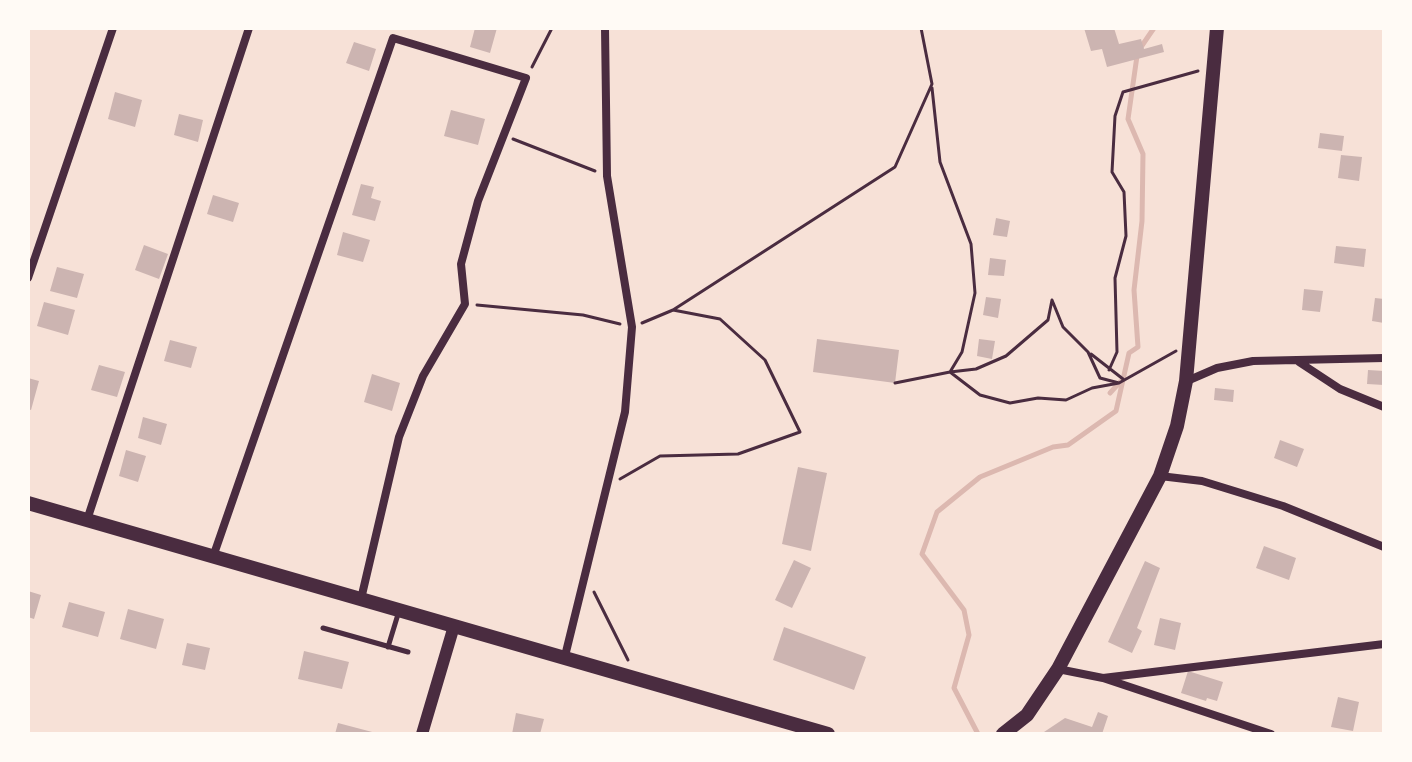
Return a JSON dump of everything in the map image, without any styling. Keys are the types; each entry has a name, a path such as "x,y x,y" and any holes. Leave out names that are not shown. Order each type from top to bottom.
{"main road":[{"path":"1003,734 1027,715 1058,669 1160,476 1177,426 1186,381 1217,28"},
{"path":"28,503 214,554 828,734"}],"street":[{"path":"28,278 113,28"},
{"path":"87,520 249,28"},
{"path":"565,656 625,412 632,327 607,176 605,28"},
{"path":"214,554 393,38 526,78 478,201 461,264 465,304 423,376 399,437 361,599"},
{"path":"1186,381 1217,368 1253,361 1384,358"},
{"path":"1298,361 1340,389 1384,407"},
{"path":"1160,476 1202,481 1283,506 1384,547"},
{"path":"422,734 454,626"},
{"path":"1103,678 1384,644"},
{"path":"1058,669 1103,678 1271,734"}],"lane":[{"path":"393,38 396,28"},
{"path":"388,647 399,610"},
{"path":"323,628 408,652"}],"path":[{"path":"526,78 552,28"},
{"path":"921,28 929,57 940,162 971,244 975,293 962,352 950,372"},
{"path":"1109,370 1117,352 1115,278 1126,236 1124,192 1112,172 1115,116 1123,92 1213,67"},
{"path":"673,310 895,167 932,84"},
{"path":"502,135 607,176"},
{"path":"895,383 976,369 1006,356 1048,320 1052,300 1063,327 1122,381"},
{"path":"950,372 980,395 1010,403 1038,398 1066,400 1092,388 1122,381 1171,351 1187,350"},
{"path":"1088,352 1100,378 1122,381"},
{"path":"606,487 660,456 738,454 800,432 778,390"},
{"path":"585,574 636,677"}],"building":[{"path":"475,28 497,28 490,53 470,47"},
{"path":"1084,28 1114,28 1119,44 1141,39 1144,49 1162,44 1164,52 1107,67 1102,49 1091,51"},
{"path":"354,42 376,49 369,71 346,63"},
{"path":"115,92 142,100 135,127 108,119"},
{"path":"451,110 485,119 478,145 444,136"},
{"path":"179,114 203,120 198,142 174,135"},
{"path":"1320,133 1344,136 1342,151 1318,148"},
{"path":"1341,155 1362,157 1359,181 1338,178"},
{"path":"361,184 374,187 371,198 381,201 375,221 352,215"},
{"path":"213,195 239,203 233,222 207,214"},
{"path":"996,218 1010,221 1007,237 993,235"},
{"path":"343,232 370,240 363,262 337,255"},
{"path":"144,245 168,254 159,279 135,270"},
{"path":"1336,246 1366,249 1364,267 1334,263"},
{"path":"990,258 1006,260 1004,276 988,275"},
{"path":"57,267 84,274 77,298 50,291"},
{"path":"1304,289 1323,291 1320,312 1302,310"},
{"path":"986,297 1001,299 998,318 983,315"},
{"path":"1375,298 1384,299 1384,323 1372,321"},
{"path":"44,302 75,310 68,335 37,326"},
{"path":"817,339 899,350 895,383 813,372"},
{"path":"979,339 995,341 992,359 977,356"},
{"path":"170,340 197,347 191,368 164,361"},
{"path":"99,365 125,372 117,397 91,390"},
{"path":"1368,370 1384,371 1384,385 1367,384"},
{"path":"372,374 400,383 392,411 364,402"},
{"path":"28,378 39,381 31,410 28,409"},
{"path":"1215,388 1234,390 1233,402 1214,400"},
{"path":"143,417 167,424 161,445 138,438"},
{"path":"1280,440 1304,449 1297,467 1274,458"},
{"path":"126,450 146,456 138,482 119,476"},
{"path":"798,467 827,473 811,551 782,544"},
{"path":"1264,546 1296,558 1289,580 1256,568"},
{"path":"794,560 811,568 792,608 775,600"},
{"path":"1145,561 1160,568 1137,628 1142,631 1132,653 1108,642"},
{"path":"28,591 41,595 34,619 28,617"},
{"path":"69,602 105,612 98,637 62,627"},
{"path":"128,609 164,619 156,649 120,639"},
{"path":"1160,618 1181,623 1175,650 1154,645"},
{"path":"784,627 866,657 854,690 773,660"},
{"path":"187,643 210,648 205,670 182,665"},
{"path":"304,651 349,662 342,689 298,679"},
{"path":"1188,671 1223,682 1217,701 1181,693"},
{"path":"1338,697 1359,702 1353,731 1331,727"},
{"path":"1098,712 1108,716 1102,734 1041,734 1065,718 1092,727"},
{"path":"516,713 544,719 540,734 512,734"},
{"path":"338,723 376,733 376,734 335,734"}],"waterway":[{"path":"1141,47 1154,28"},
{"path":"978,734 954,688 969,635 964,610 922,554 937,512 980,477 1053,447 1068,445 1116,411 1129,353 1138,347 1134,290 1142,221 1143,154 1128,119 1137,56"},
{"path":"1110,393 1120,382"}]}
